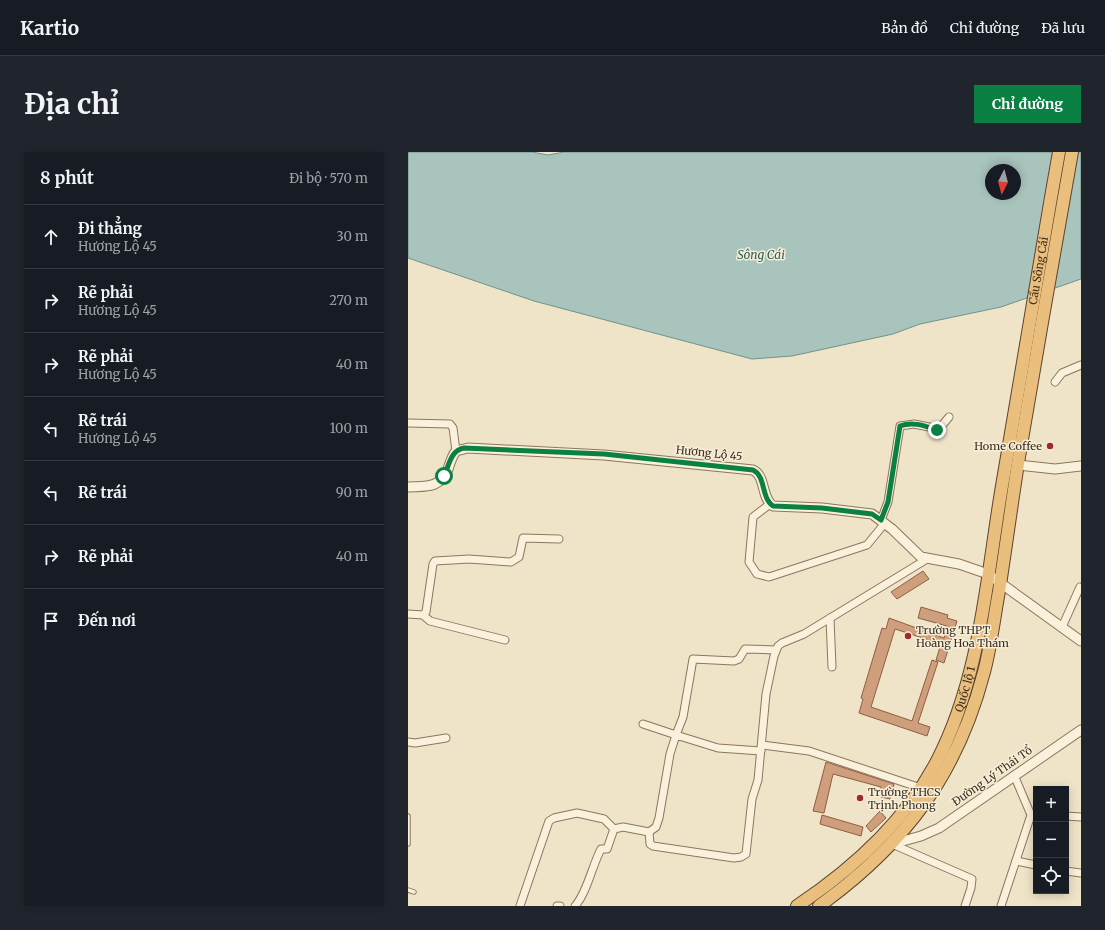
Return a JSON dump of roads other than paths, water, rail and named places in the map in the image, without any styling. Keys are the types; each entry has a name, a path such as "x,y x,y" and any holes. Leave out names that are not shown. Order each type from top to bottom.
{"highway":[{"name":"Cầu Sông Cái","path":"1018,390 1059,152"},
{"name":"Cầu Sông Cái","path":"1030,387 1072,152"},
{"name":"Quốc lộ 1","path":"819,906 863,872 892,844 917,815 932,794 946,770 967,724 985,671 1030,387"},
{"name":"Quốc lộ 1","path":"797,906 837,878 874,845 895,822 921,788 947,740 966,690 977,647 1018,390"}],"street":[{"path":"1055,382 1062,373 1081,366"},
{"path":"949,417 942,428 937,430 925,425 906,424 900,426 888,502 883,521 867,546 769,577 757,574 749,562 753,517 770,504 776,507 822,508 872,514 883,521 917,554 927,559 959,564 988,574 1081,642"},
{"path":"408,423 450,424 453,428 456,451 440,482 430,486 408,487"},
{"name":"Hương Lộ 45","path":"456,451 464,448 480,448 604,454 750,469 755,470 758,474 770,504"},
{"path":"1018,465 1055,469 1081,466"},
{"path":"423,615 427,609 433,564 436,561 469,559 511,562 519,557 523,538 559,539"},
{"path":"649,832 650,844 654,846 698,854 734,858 744,856 748,848 752,799 758,780 766,694 776,650 785,641 804,634 927,559"},
{"path":"1062,627 1080,588"},
{"path":"408,614 423,615 430,621 505,640"},
{"path":"830,618 832,667"},
{"path":"614,829 623,827 649,832 656,827 659,818 670,754 683,717 692,659 734,661 739,659 745,649 776,650"},
{"path":"643,724 718,748 792,748 809,752 921,788"},
{"name":"Đường Lý Thái Tổ","path":"892,844 934,831 1081,730"},
{"path":"408,742 446,738"},
{"path":"1014,775 1033,813"},
{"path":"520,906 549,821 554,818 577,813 604,819 614,829"},
{"path":"1069,816 1081,817"},
{"path":"1001,906 1016,861 1033,818"},
{"path":"575,906 582,896 592,867 601,848 607,849 614,829"},
{"path":"892,844 972,879 971,888 964,906"},
{"path":"1016,861 1033,864"},
{"path":"1069,871 1081,873"}],"lane":[{"path":"408,816 408,844"},
{"path":"408,890 414,892"}],"water":[{"name":"Sông Cái","path":"408,152 532,152 548,155 564,152 1081,152 1081,279 1001,307 920,324 893,334 792,356 752,359 534,301 408,258"}],"place":[{"name":"Home Coffee","path":"1050,446"},
{"name":"Trường THPT Hoàng Hoa Thám","path":"908,636"},
{"name":"Trường THCS Trịnh Phong","path":"860,798"}]}
